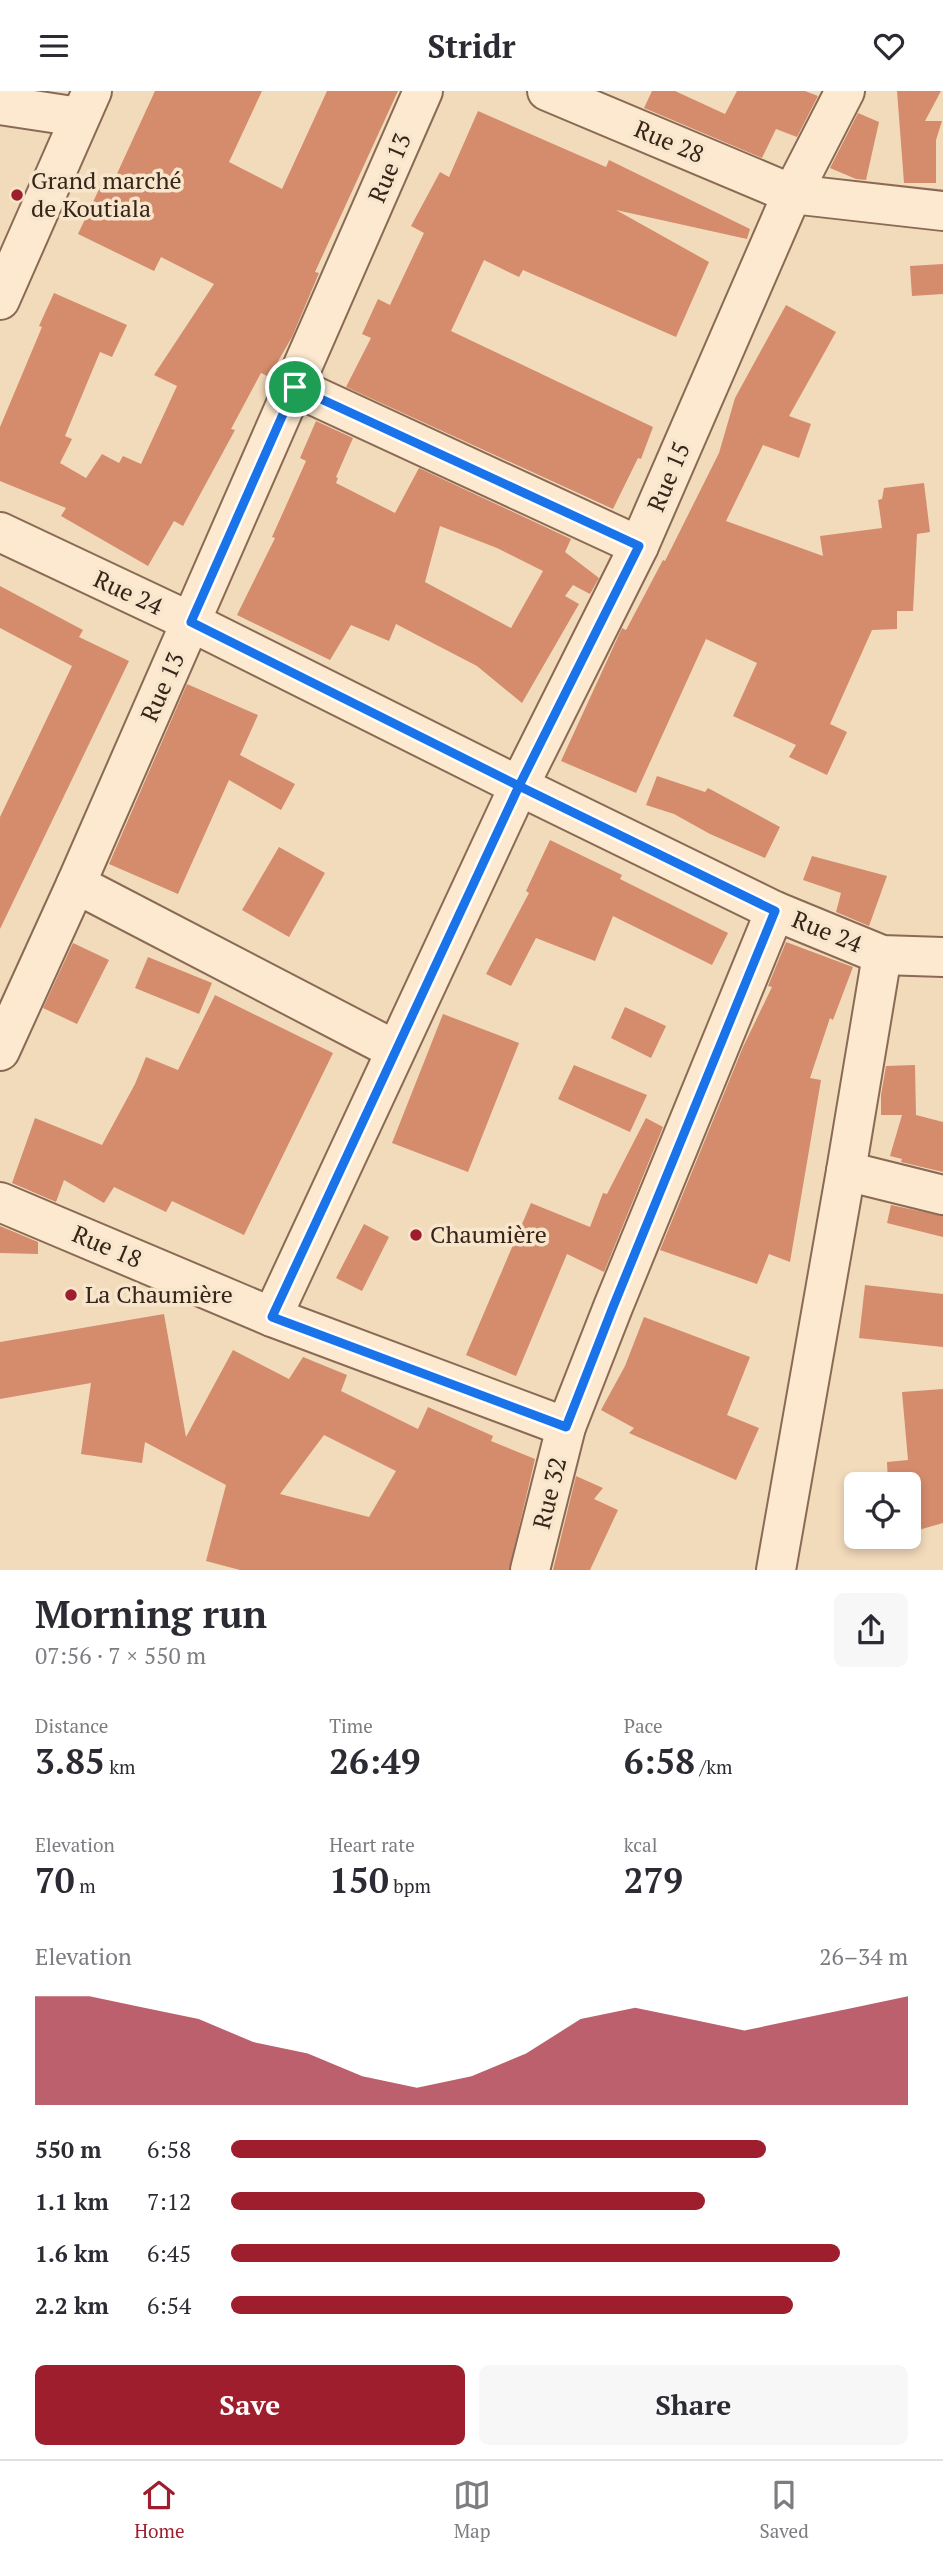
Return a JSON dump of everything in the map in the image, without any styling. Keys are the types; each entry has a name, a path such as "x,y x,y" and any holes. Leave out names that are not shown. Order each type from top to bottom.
{"street":[{"name":"Rue 13","path":"0,1051 295,387 423,91"},
{"name":"Rue 28","path":"547,91 792,194 943,211"},
{"name":"Rue 15","path":"272,1317 519,786 639,546 792,194 845,91"},
{"path":"0,105 85,104 0,300"},
{"path":"295,387 639,546"},
{"name":"Rue 24","path":"0,532 191,622 775,911 882,955 943,957"},
{"path":"76,884 395,1050"},
{"name":"Rue 32","path":"530,1570 566,1427 775,911"},
{"path":"776,1570 882,955"},
{"path":"846,1171 943,1195"},
{"name":"Rue 18","path":"0,1202 272,1317 566,1427"}],"building":[{"path":"155,91 262,91 229,162 282,189 327,91 398,91 315,272 319,273 292,337 269,377 261,373 231,429 235,430 183,526 174,521 148,566 61,516 66,508 0,481 0,427 54,293 127,325 112,357 100,352 65,436 72,439 60,463 86,478 102,454 119,463 123,456 141,464 177,386 154,375 214,284 161,257 154,271 78,234 101,185 110,189"},
{"path":"652,91 675,91 725,114 737,91 805,91 818,96 797,137 776,129 762,158 644,108"},
{"path":"897,91 941,91 925,121 942,121 936,140 936,183 904,183"},
{"path":"478,111 606,167 609,160 750,229 747,239 616,210 709,262 676,337 523,270 519,277 484,260 451,331 653,427 641,459 638,458 613,509 346,387 371,338 362,334 378,299 390,305 424,233 411,226 440,172 449,177"},
{"path":"858,113 879,122 866,180 856,179 830,168"},
{"path":"943,264 943,294 912,296 910,266"},
{"path":"786,305 836,332 789,416 811,424 799,458 763,445 726,521 823,556 820,536 882,528 878,500 882,499 884,488 924,483 930,532 917,534 913,611 897,611 897,629 872,630 830,724 847,732 827,775 789,757 796,745 733,716 757,663 706,639 636,793 561,761 622,628 626,630 663,560 665,561 719,453 735,398"},
{"path":"316,421 353,438 336,477 336,483 395,513 419,468 571,539 565,552 599,578 590,594 573,585 565,596 579,604 522,703 477,666 396,624 389,641 351,625 330,660 237,615 275,538 272,537 306,461 300,458","holes":["440,526 497,548 543,571 511,628 425,582"]},
{"path":"0,586 83,630 79,637 129,661 0,929 0,817 72,666 0,628"},
{"path":"187,684 258,715 240,755 295,784 281,810 229,780 178,894 109,864"},
{"path":"657,776 705,792 708,788 780,827 765,858 710,834 674,814 646,805"},
{"path":"550,840 622,875 620,879 728,933 712,965 613,916 595,961 536,938 511,986 486,974 529,893 526,891"},
{"path":"279,847 325,873 289,937 242,910"},
{"path":"812,856 887,876 869,926 836,912 841,893 803,880"},
{"path":"786,942 853,967 833,1020 830,1018 810,1078 821,1080 790,1262 769,1254 757,1284 660,1250 743,1047 772,987 768,986"},
{"path":"73,943 109,960 77,1024 43,1008"},
{"path":"148,957 212,983 199,1014 135,988"},
{"path":"215,995 333,1053 244,1235 172,1201 166,1212 114,1187 104,1203 64,1180 56,1202 12,1183 35,1118 102,1145 135,1084 146,1057 178,1070"},
{"path":"625,1007 666,1026 651,1058 611,1038"},
{"path":"443,1014 519,1043 468,1172 392,1143"},
{"path":"574,1065 647,1095 630,1132 558,1099"},
{"path":"915,1065 916,1115 943,1122 943,1172 901,1162 902,1159 890,1156 902,1115 881,1115 886,1066"},
{"path":"646,1118 663,1127 604,1272 567,1254 516,1376 466,1355 531,1203 590,1227 603,1193 607,1194"},
{"path":"891,1205 943,1216 943,1237 887,1223"},
{"path":"364,1224 389,1237 362,1291 336,1278"},
{"path":"0,1226 38,1242 38,1254 0,1253"},
{"path":"865,1285 943,1294 943,1347 859,1338"},
{"path":"164,1314 186,1437 233,1350 289,1379 303,1357 347,1375 341,1391 418,1429 428,1407 493,1436 491,1441 535,1459 509,1570 240,1570 206,1561 226,1485 145,1442 142,1463 81,1454 91,1383 0,1399 0,1342","holes":["324,1435 396,1471 369,1517 280,1494"]},
{"path":"644,1317 750,1357 727,1415 759,1428 736,1480 629,1433 634,1428 601,1410 625,1366"},
{"path":"943,1389 943,1523 921,1529 921,1472 887,1472 887,1462 908,1460 902,1392"},
{"path":"576,1476 603,1488 594,1499 618,1510 590,1570 553,1570"}],"place":[{"name":"Grand marché de Koutiala","path":"17,195"},
{"name":"Chaumière","path":"416,1235"},
{"name":"La Chaumière","path":"71,1295"}],"route":[{"path":"295,387 191,622 519,786 272,1317 566,1427 775,911 519,786 639,546 295,387"}]}
